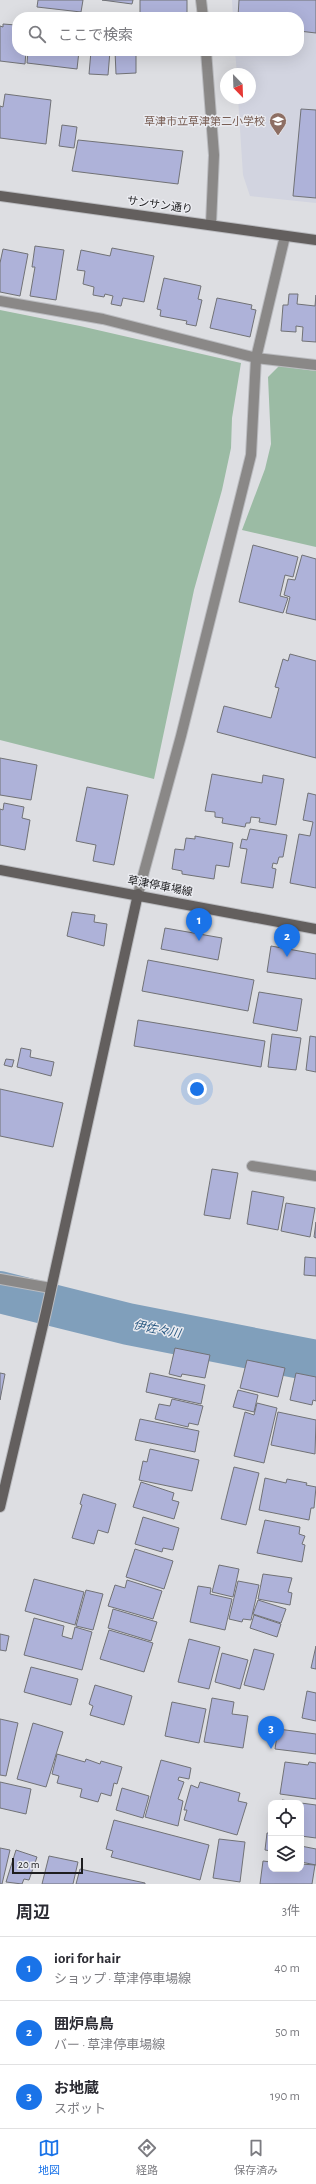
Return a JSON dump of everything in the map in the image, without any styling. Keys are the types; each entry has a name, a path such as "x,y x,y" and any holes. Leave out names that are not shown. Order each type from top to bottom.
{"street":[{"path":"201,0 202,12"},
{"path":"206,56 214,155 210,224"},
{"name":"サンサン通り","path":"0,196 210,224 316,240"},
{"path":"0,1507 46,1312 138,894 181,736 251,456 256,358 285,236"},
{"path":"0,302 103,319 256,358 316,365"},
{"name":"草津停車場線","path":"0,870 138,894 316,929"},
{"path":"252,1166 316,1176"},
{"path":"0,1279 50,1292"}],"shaded area":[{"name":"草津市立草津第二小学校","path":"232,0 316,0 316,203 250,196 243,175 238,104 256,104 256,68 236,68 235,56 304,56 304,12 233,12"}],"green space":[{"path":"0,310 80,326 241,363 232,418 231,448 222,490 194,590 154,779 0,740"},
{"path":"279,366 316,371 316,547 242,530 265,469 271,444 268,377"}],"building":[{"path":"38,0 83,0 81,12 37,7"},
{"path":"102,0 133,0 132,4"},
{"path":"140,0 187,0 187,12 140,12"},
{"path":"239,0 316,0 316,33 304,32 304,12 238,12"},
{"path":"3,24 12,25 12,56 26,56 25,64 0,61 0,26 3,27"},
{"path":"28,56 78,56 77,69 27,63"},
{"path":"91,56 110,56 108,75 89,74"},
{"path":"115,56 136,56 136,73 116,74"},
{"path":"5,94 51,100 46,144 0,138 0,106 3,107"},
{"path":"301,109 316,110 316,198 293,196"},
{"path":"62,125 77,127 74,148 59,146"},
{"path":"78,140 183,151 178,184 72,171"},
{"path":"35,246 64,250 56,300 30,296 35,267 32,267"},
{"path":"112,248 154,256 144,302 123,298 121,306 111,304 113,296 105,294 104,297 93,295 94,287 83,284 85,271 77,270 81,250 110,256"},
{"path":"3,249 28,254 20,296 0,292 0,263"},
{"path":"164,278 201,286 198,299 202,300 196,326 186,324 187,321 160,316 161,310 157,309"},
{"path":"289,294 298,294 297,304 315,306 316,295 316,342 302,341 303,327 296,326 296,332 281,331 283,305 288,305"},
{"path":"217,298 252,305 251,309 256,310 250,337 210,328"},
{"path":"253,545 298,557 293,577 285,575 280,596 288,598 283,613 239,602"},
{"path":"302,555 316,559 316,620 286,613 290,597 284,595 288,579 295,580"},
{"path":"290,654 316,661 316,758 217,732 224,706 271,718 279,688 275,687 283,659 288,661"},
{"path":"0,758 37,765 31,800 0,795"},
{"path":"212,774 262,783 263,775 284,779 276,825 259,822 260,818 251,817 250,823 246,823 245,827 222,823 223,818 215,817 215,812 205,811"},
{"path":"87,787 128,795 114,865 93,861 96,845 76,841"},
{"path":"308,793 316,795 316,888 290,883 299,834 310,836 313,822 303,820"},
{"path":"4,803 24,807 22,818 30,820 25,850 0,845 0,809 3,810"},
{"path":"250,829 287,835 283,857 279,857 277,864 273,863 272,868 276,869 273,888 241,883 247,849 240,848 242,839 247,840"},
{"path":"195,836 233,843 229,867 216,865 214,879 182,874 182,871 172,869 175,849 184,850 186,838 195,839"},
{"path":"72,912 95,915 94,922 107,924 104,946 67,936"},
{"path":"165,928 222,938 218,960 161,949"},
{"path":"271,946 316,954 316,979 267,972"},
{"path":"148,960 254,980 248,1011 142,991"},
{"path":"259,992 302,999 297,1031 253,1023"},
{"path":"138,1020 265,1041 261,1067 134,1046"},
{"path":"272,1034 301,1038 296,1070 268,1067"},
{"path":"310,1036 316,1037 316,1072 306,1070"},
{"path":"21,1048 31,1050 30,1057 54,1062 51,1076 17,1067"},
{"path":"6,1059 14,1060 12,1067 4,1065"},
{"path":"0,1089 63,1103 53,1147 0,1136"},
{"path":"212,1169 238,1173 230,1219 204,1215"},
{"path":"252,1191 284,1197 278,1230 247,1224"},
{"path":"286,1203 315,1208 310,1237 281,1231"},
{"path":"316,1222 316,1238 314,1237"},
{"path":"305,1257 316,1258 316,1276 304,1275"},
{"path":"175,1348 210,1355 205,1378 182,1374 181,1377 169,1374"},
{"path":"247,1360 285,1368 278,1397 240,1388"},
{"path":"0,1373 5,1374 0,1400"},
{"path":"150,1373 205,1385 201,1404 146,1392"},
{"path":"296,1373 316,1377 316,1401 313,1400 312,1405 290,1400"},
{"path":"238,1390 258,1395 254,1412 233,1407"},
{"path":"172,1399 203,1406 198,1425 189,1423 188,1427 155,1419 159,1404 170,1406"},
{"path":"257,1403 277,1408 264,1463 234,1456 245,1412 254,1415"},
{"path":"278,1412 316,1420 315,1454 271,1445"},
{"path":"140,1419 199,1431 195,1452 135,1440"},
{"path":"150,1449 199,1460 192,1491 139,1480 143,1461 147,1462"},
{"path":"234,1467 259,1473 246,1525 221,1519"},
{"path":"265,1478 286,1483 287,1479 307,1483 306,1485 316,1487 314,1508 311,1508 309,1520 259,1510"},
{"path":"141,1482 174,1493 172,1500 179,1502 174,1519 133,1507"},
{"path":"83,1494 116,1504 108,1533 98,1530 94,1544 72,1538 82,1505 80,1504"},
{"path":"143,1517 179,1528 173,1550 163,1548 162,1552 135,1544"},
{"path":"265,1520 300,1527 299,1534 305,1536 302,1544 305,1545 302,1562 257,1553"},
{"path":"135,1549 173,1561 164,1589 126,1577"},
{"path":"219,1565 239,1569 233,1597 212,1592"},
{"path":"263,1574 292,1578 288,1592 292,1593 290,1605 258,1599"},
{"path":"34,1579 84,1592 75,1625 25,1611"},
{"path":"127,1580 162,1591 153,1619 108,1606 115,1585 125,1588"},
{"path":"238,1581 259,1585 251,1620 243,1619 242,1622 229,1619"},
{"path":"198,1586 211,1588 210,1594 232,1599 225,1630 190,1622"},
{"path":"86,1590 103,1594 93,1630 76,1626"},
{"path":"258,1600 286,1609 281,1623 253,1614"},
{"path":"113,1609 157,1622 151,1641 108,1628"},
{"path":"254,1615 281,1624 277,1637 250,1628"},
{"path":"34,1618 64,1626 62,1636 72,1639 75,1627 92,1632 82,1670 24,1655"},
{"path":"109,1630 153,1643 144,1672 100,1659"},
{"path":"0,1634 9,1636 6,1651 0,1650"},
{"path":"189,1639 220,1647 209,1689 178,1682"},
{"path":"316,1646 316,1669 311,1668"},
{"path":"254,1649 274,1654 264,1690 244,1685"},
{"path":"222,1653 248,1660 240,1689 215,1682"},
{"path":"31,1667 78,1679 71,1705 24,1692"},
{"path":"95,1685 132,1696 124,1725 90,1715 93,1706 89,1704"},
{"path":"307,1691 316,1693 316,1721 302,1718"},
{"path":"212,1698 234,1702 232,1714 248,1716 243,1748 204,1742"},
{"path":"172,1702 206,1709 199,1743 165,1736"},
{"path":"0,1719 18,1723 6,1776 0,1775"},
{"path":"33,1723 63,1732 46,1787 17,1779"},
{"path":"278,1729 316,1734 316,1754 275,1749"},
{"path":"57,1754 85,1762 86,1759 100,1764 101,1761 122,1767 117,1784 114,1783 111,1796 101,1793 98,1802 80,1797 82,1789 57,1783 59,1776 52,1774"},
{"path":"161,1760 191,1768 189,1779 179,1777 178,1780 184,1782 178,1799 183,1801 178,1826 145,1817"},
{"path":"285,1762 308,1765 309,1762 316,1763 316,1799 280,1794"},
{"path":"0,1782 31,1789 26,1814 0,1808"},
{"path":"200,1782 240,1793 238,1801 247,1803 237,1835 184,1820 187,1810 184,1810 191,1785 198,1788"},
{"path":"122,1788 149,1796 143,1818 116,1810"},
{"path":"304,1803 316,1805 316,1838 304,1836"},
{"path":"114,1820 209,1845 200,1880 111,1857 113,1851 106,1849"},
{"path":"267,1833 268,1833 268,1850 265,1850"},
{"path":"219,1839 245,1842 240,1882 213,1878"},
{"path":"304,1847 316,1849 316,1865 304,1863"},
{"path":"0,1848 10,1850 2,1884 0,1884"},
{"path":"16,1850 37,1857 29,1880 24,1879 22,1884 6,1882"},
{"path":"49,1856 78,1862 73,1884 42,1884"},
{"path":"263,1861 268,1862 268,1872 304,1872 304,1864 315,1865 312,1884 260,1884"},
{"path":"80,1869 145,1883 145,1884 76,1884"}],"waterway":[{"name":"伊佐々川","path":"0,1292 128,1324 316,1361"}],"place":[{"name":"草津市立草津第二小学校","path":"278,136"},
{"name":"iori for hair","path":"199,941"},
{"name":"囲炉鳥鳥","path":"287,957"},
{"name":"お地蔵","path":"271,1749"}]}
